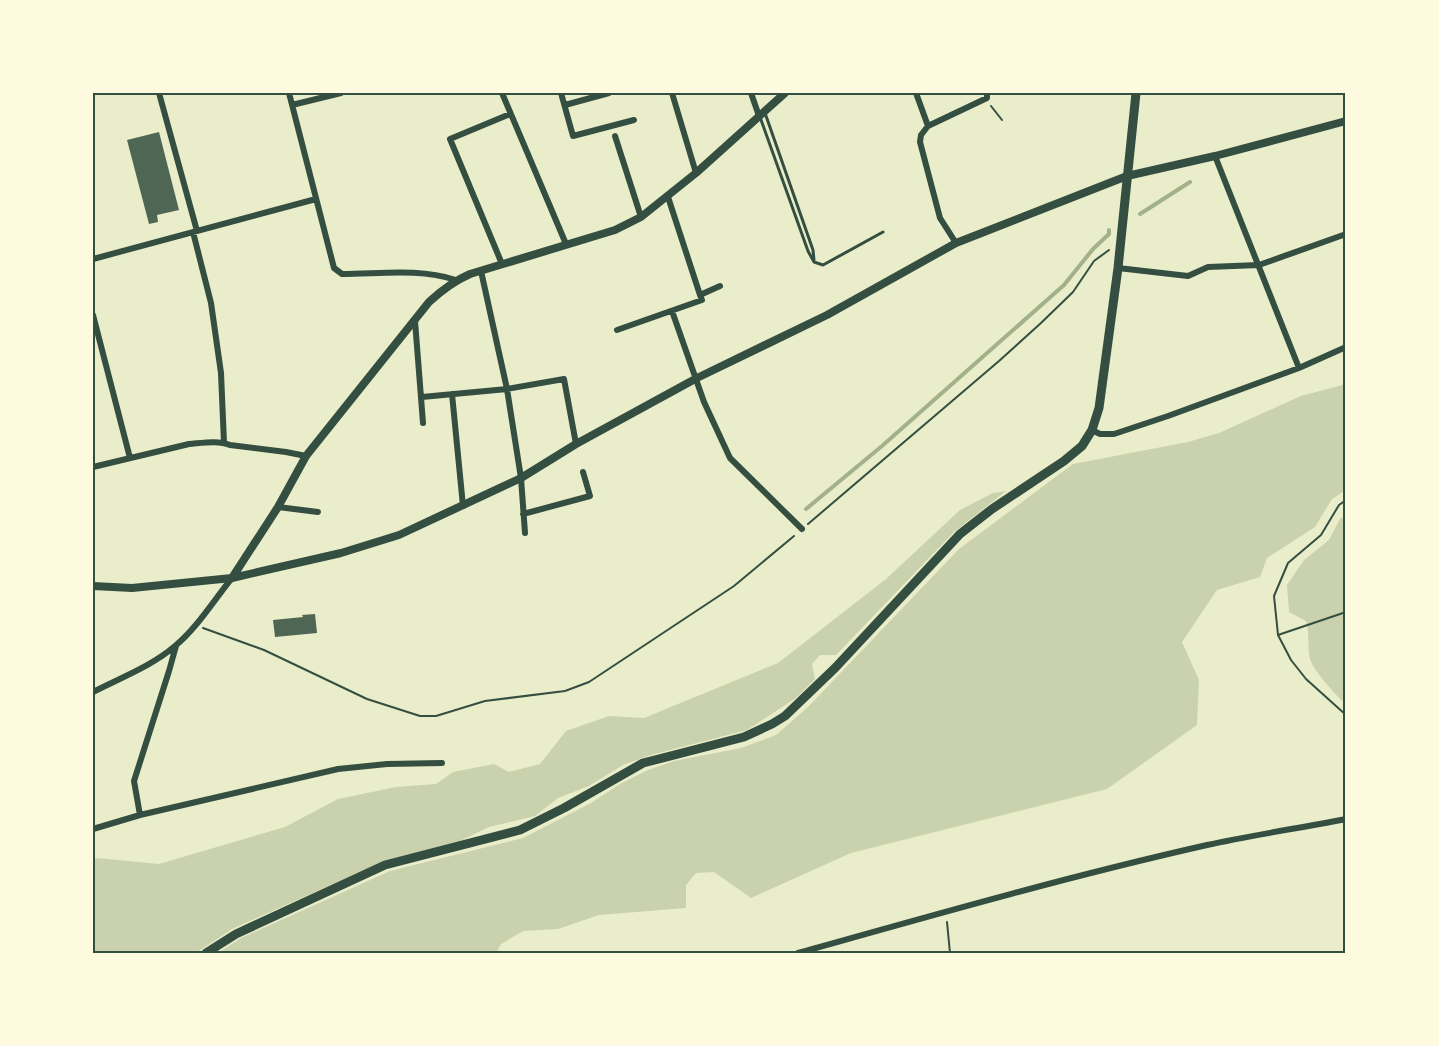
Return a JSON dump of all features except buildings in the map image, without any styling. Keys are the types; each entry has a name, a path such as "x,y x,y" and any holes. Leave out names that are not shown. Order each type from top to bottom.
{"main road":[{"path":"206,953 236,934 385,865 520,831 643,763 744,737 772,724 785,716 835,668 960,534 992,509 1073,454 1088,439 1099,408 1118,268 1136,93"}],"street":[{"path":"159,93 211,303 221,373 224,443"},
{"path":"289,93 334,268 342,274 398,271 441,275 456,280"},
{"path":"292,105 341,93"},
{"path":"502,93 566,244"},
{"path":"561,93 573,136 634,120"},
{"path":"565,105 609,93"},
{"path":"672,93 696,173"},
{"path":"751,93 762,113"},
{"path":"93,692 157,659 176,646 195,625 232,578 278,507 306,456 429,302 456,280 615,230 641,217 696,173 785,93"},
{"path":"916,93 928,126"},
{"path":"956,243 940,218 920,142 921,135 928,126 987,95"},
{"path":"502,264 450,139 510,114"},
{"path":"93,586 132,588 232,578 351,550 399,535 520,478 576,444 697,378 827,315 956,243 1127,176 1215,156 1346,121"},
{"path":"615,136 641,217"},
{"path":"1215,156 1299,368"},
{"path":"618,330 702,300 668,197"},
{"path":"93,259 316,199"},
{"path":"1118,268 1188,276 1208,267 1259,264 1346,234"},
{"path":"480,271 507,389 520,478 525,534"},
{"path":"700,295 720,286"},
{"path":"672,311 704,402 730,458 802,529"},
{"path":"93,315 130,458"},
{"path":"415,321 423,423"},
{"path":"1092,430 1100,434 1114,434 1299,368 1346,347"},
{"path":"422,397 507,389 564,379 576,444"},
{"path":"452,394 463,506"},
{"path":"93,467 189,444 224,443 306,456"},
{"path":"523,514 590,496 583,472"},
{"path":"278,507 318,512"},
{"path":"140,815 134,781 176,646"},
{"path":"93,829 140,815 338,770 387,764 442,763"},
{"path":"798,953 939,913 1209,845 1346,819"}],"lane":[{"path":"762,113 813,250 814,262 823,265 883,232"}],"path":[{"path":"987,95 1002,120"},
{"path":"195,625 264,650 367,699 420,716 436,716 485,701 565,691 589,682 734,586 999,362 1073,292 1094,261 1119,244"},
{"path":"1346,500 1339,505 1321,535 1288,563 1274,596 1278,635 1298,669 1346,716"},
{"path":"1278,635 1346,612"},
{"path":"939,913 947,921 950,953"}],"green space":[{"path":"1346,384 1346,490 1332,499 1315,527 1267,558 1260,577 1217,590 1182,642 1199,680 1197,725 1107,789 851,853 751,898 714,872 696,873 686,885 686,908 599,915 558,929 523,931 501,944 496,953 218,953 241,938 390,871 523,838 648,770 674,761 741,748 776,735 808,707 959,549 1073,464 1188,442 1219,433 1301,396"},
{"path":"1006,491 954,532 836,655 820,655 812,664 815,679 796,698 747,730 651,755 623,765 589,786 558,798 535,816 489,827 460,841 382,862 232,929 196,953 93,953 93,860 97,858 159,864 285,827 338,799 396,787 436,784 453,772 494,764 509,772 540,764 566,731 609,716 644,718 778,663 886,579 960,510 993,493"},
{"path":"1341,517 1346,521 1346,704 1312,664 1306,621 1289,612 1287,585 1304,560 1329,540"}],"waterway":[{"path":"1140,214 1190,182"},
{"path":"806,509 882,446 1064,285 1093,249 1109,234 1109,230"}]}
